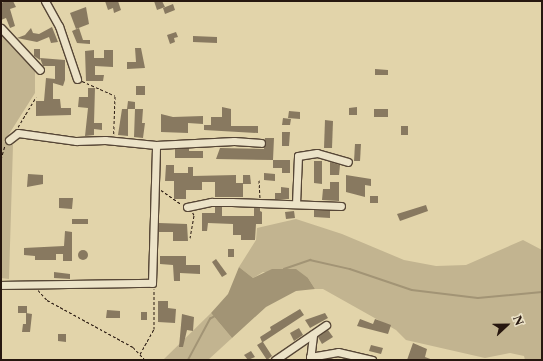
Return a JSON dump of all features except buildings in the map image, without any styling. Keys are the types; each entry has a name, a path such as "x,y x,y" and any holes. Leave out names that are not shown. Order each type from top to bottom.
{"street":[{"path":"45,1 60,26 77,79"},
{"path":"1,28 40,70"},
{"path":"9,140 18,133 76,141 113,141 156,145 234,141 261,143"},
{"path":"1,285 152,283 156,145"},
{"path":"296,204 298,156 317,153 348,162"},
{"path":"187,207 211,202 261,202 341,206"},
{"path":"275,360 326,325"},
{"path":"313,334 310,359 338,352 372,360"}],"path":[{"path":"77,79 115,96 113,141"},
{"path":"259,180 261,202"},
{"path":"155,183 162,191 187,207 194,215 190,238"},
{"path":"140,354 154,329 155,293 152,283"},
{"path":"33,285 47,300 133,347 145,360"}],"shaded area":[{"path":"1,31 15,50 35,69 35,93 4,142 13,145 9,279 1,278"},
{"path":"296,219 342,234 404,260 436,266 466,265 523,240 542,250 542,360 525,360 524,356 510,353 485,358 406,340 396,330 323,289 315,289 308,278 263,272 253,278 239,267 256,240 257,228"},
{"path":"239,267 253,278 272,269 296,269 308,278 315,289 296,291 266,307 232,338 211,313 228,294"},
{"path":"211,313 232,338 208,360 163,360"}],"waterway":[{"path":"284,269 310,260 350,269 412,290 478,298 542,292"},
{"path":"188,360 210,319 215,316"}]}
